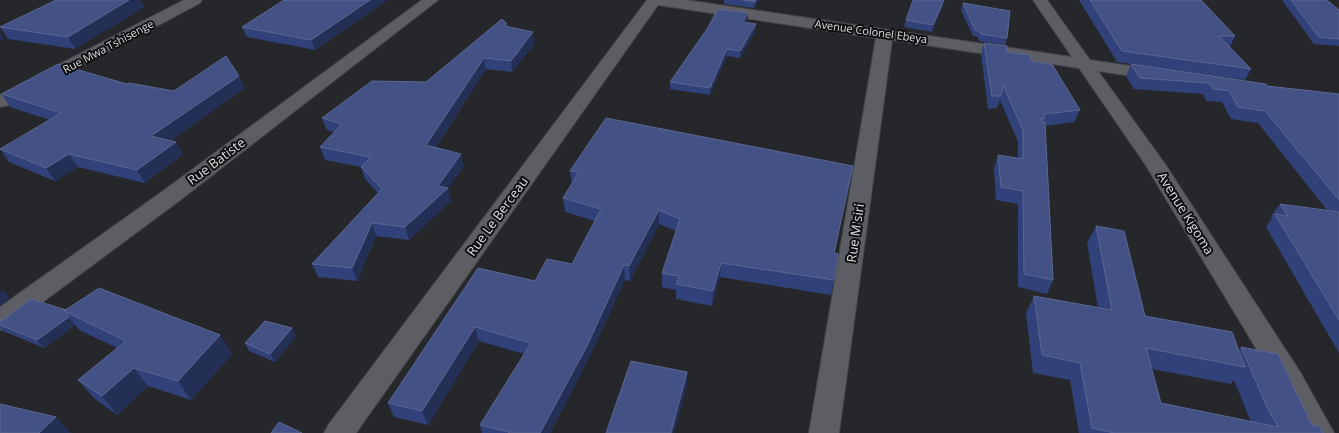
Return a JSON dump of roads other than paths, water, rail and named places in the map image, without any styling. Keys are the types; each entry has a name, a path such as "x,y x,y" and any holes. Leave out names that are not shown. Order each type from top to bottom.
{"street":[{"name":"Rue Mwa Tshisenge","path":"0,102 195,0"},
{"name":"Rue Batiste","path":"0,320 171,196 431,0"},
{"name":"Avenue Colonel Ebeya","path":"656,0 885,33 1178,78"},
{"name":"Rue Le Berceau","path":"339,433 656,0"},
{"name":"Avenue Kigoma","path":"1040,0 1155,164 1290,380 1319,433"},
{"name":"Rue M'siri","path":"824,433 885,33"}]}
